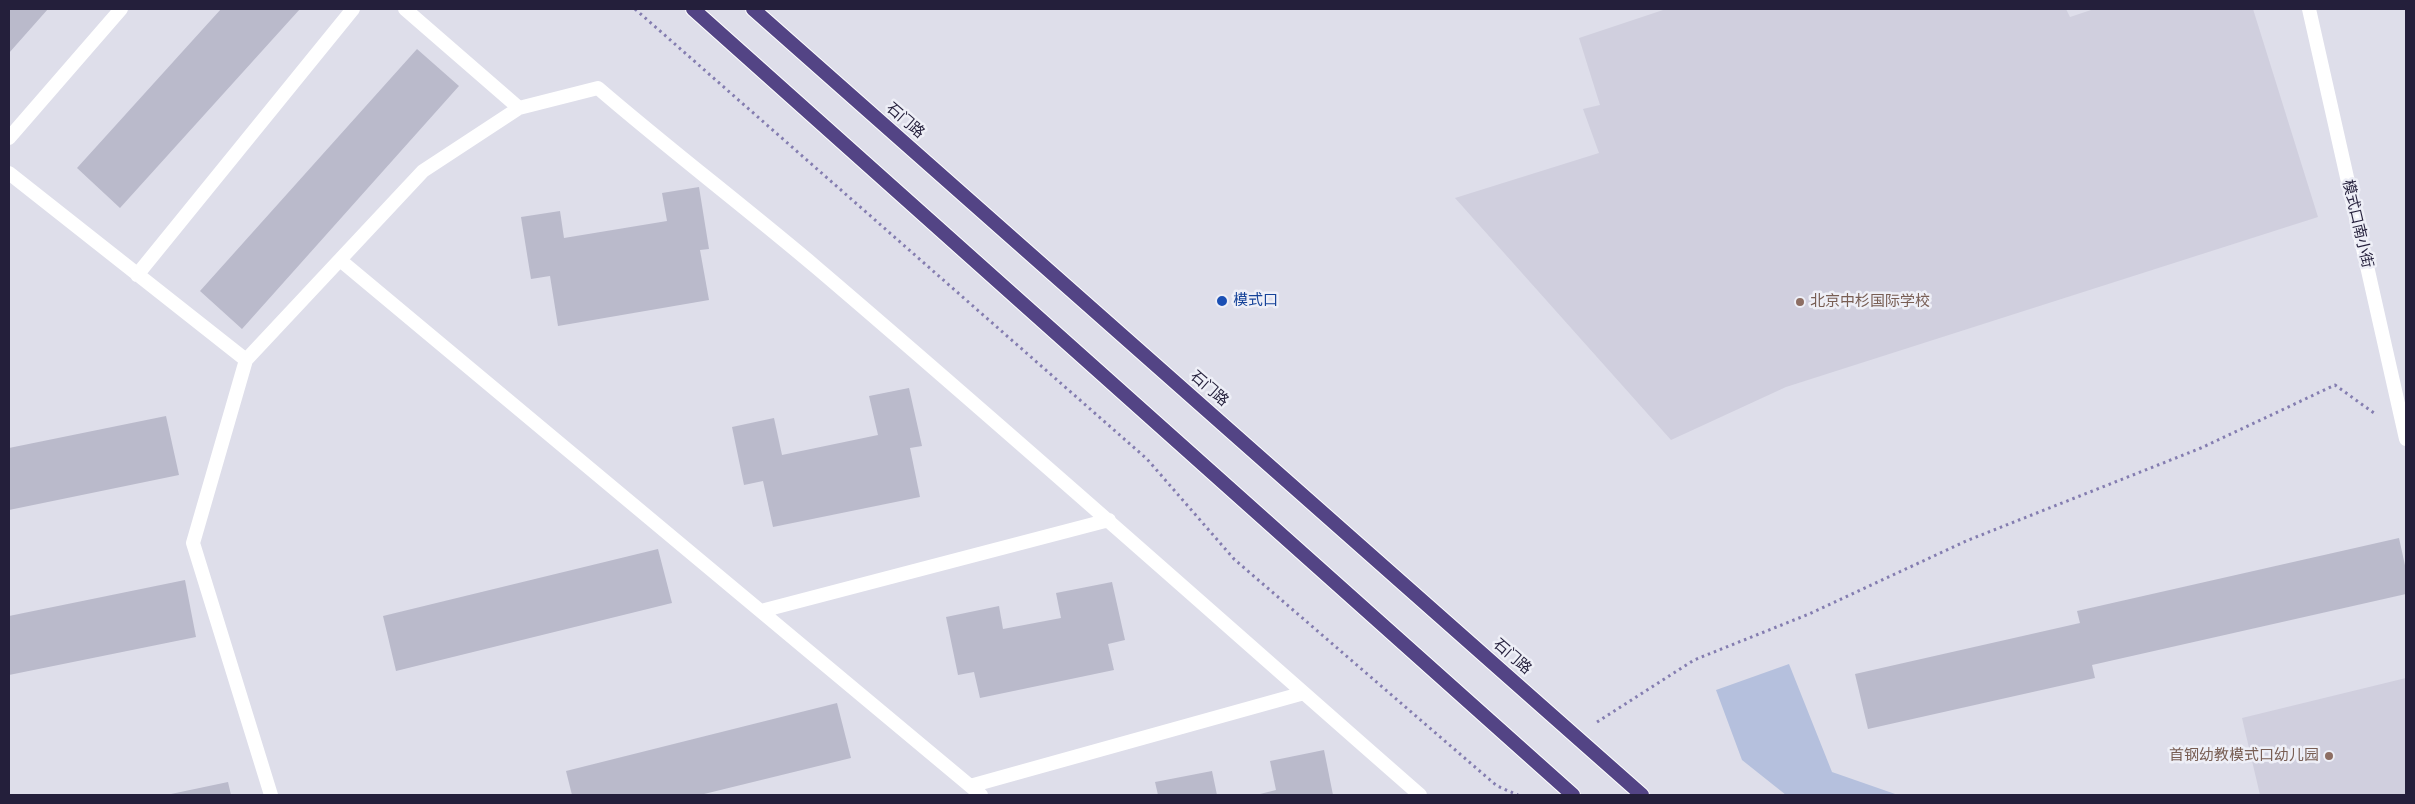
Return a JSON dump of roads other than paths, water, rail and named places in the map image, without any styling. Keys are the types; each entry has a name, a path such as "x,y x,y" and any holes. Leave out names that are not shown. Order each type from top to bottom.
{"highway":[{"path":"693,9 1573,795"},
{"name":"石门路","path":"753,9 1642,795"}],"street":[{"path":"9,138 121,9"},
{"path":"137,275 352,9"},
{"path":"405,9 519,108"},
{"name":"模式口南小街","path":"2308,9 2406,439"},
{"path":"271,795 193,543 246,360 423,172 519,108 598,88 678,157 814,266 1109,520 1420,795"},
{"path":"9,173 246,360"},
{"path":"340,260 976,791 1304,693"},
{"path":"761,611 1109,520"}],"place":[{"name":"模式口","path":"1222,301"},
{"name":"北京中杉国际学校","path":"1800,302"},
{"name":"首钢幼教模式口幼儿园","path":"2329,756"}]}
